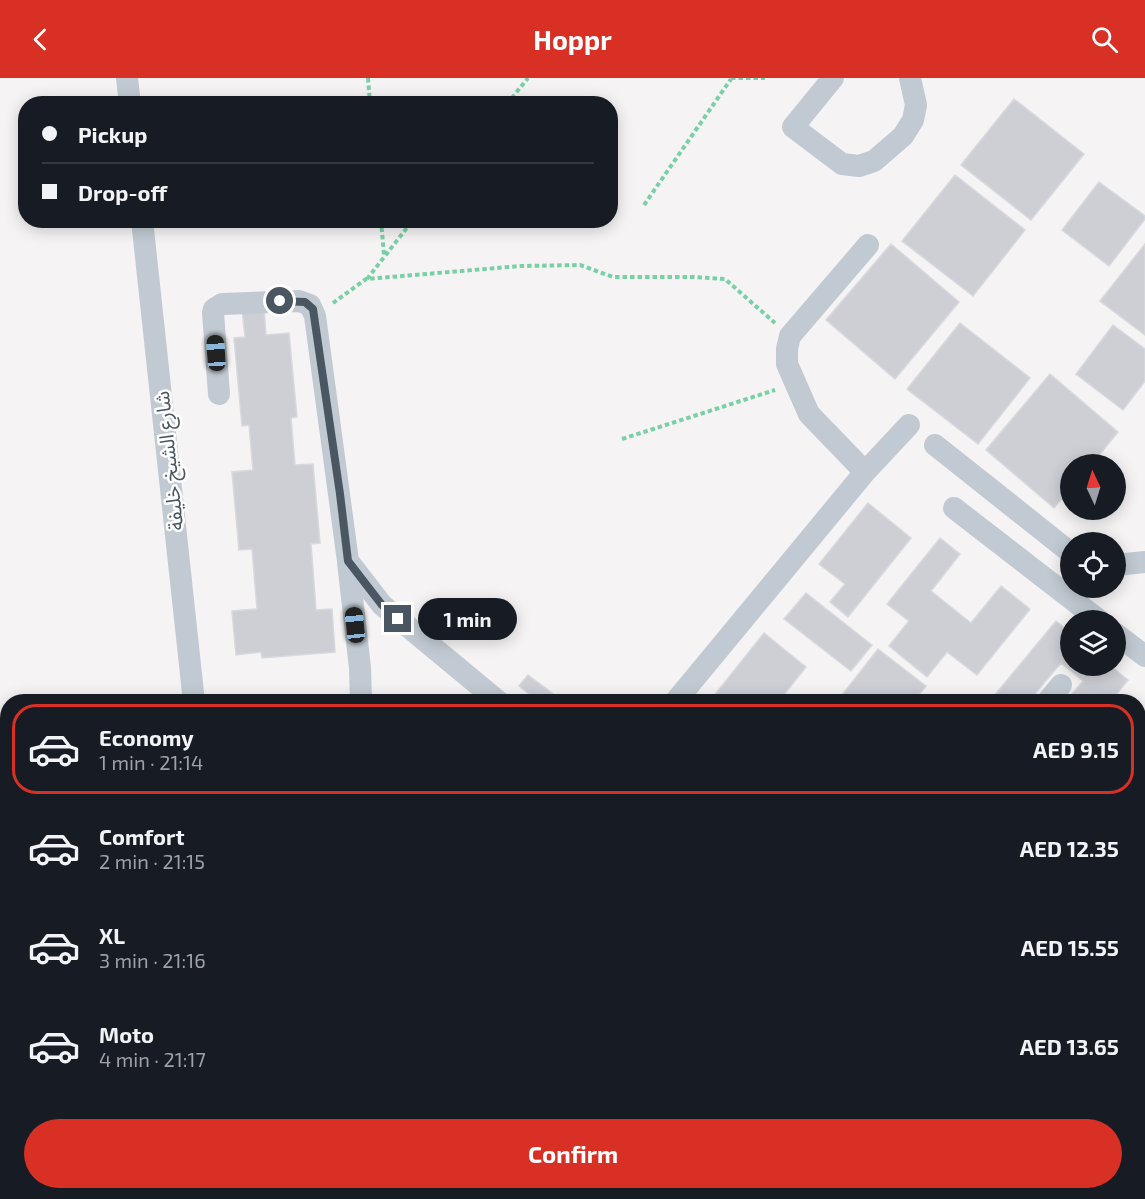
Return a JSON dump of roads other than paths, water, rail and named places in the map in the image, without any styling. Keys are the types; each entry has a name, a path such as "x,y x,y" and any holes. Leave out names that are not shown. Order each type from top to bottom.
{"street":[{"path":"127,78 129,96"},
{"path":"833,78 793,127 842,164 860,166 874,161 903,136 913,120 916,105 910,78"},
{"name":"شارع الشيخ خليفة","path":"143,228 193,694"},
{"path":"865,472 809,414 787,364 790,336 868,245"},
{"path":"219,394 213,313 217,306 299,301 309,305 315,316 348,561 361,694"},
{"path":"685,694 865,472 909,425"},
{"path":"935,445 1060,545"},
{"path":"954,508 1086,610"},
{"path":"348,561 382,605 488,694"},
{"path":"1126,564 1145,562"},
{"path":"1126,642 1145,656"}]}
